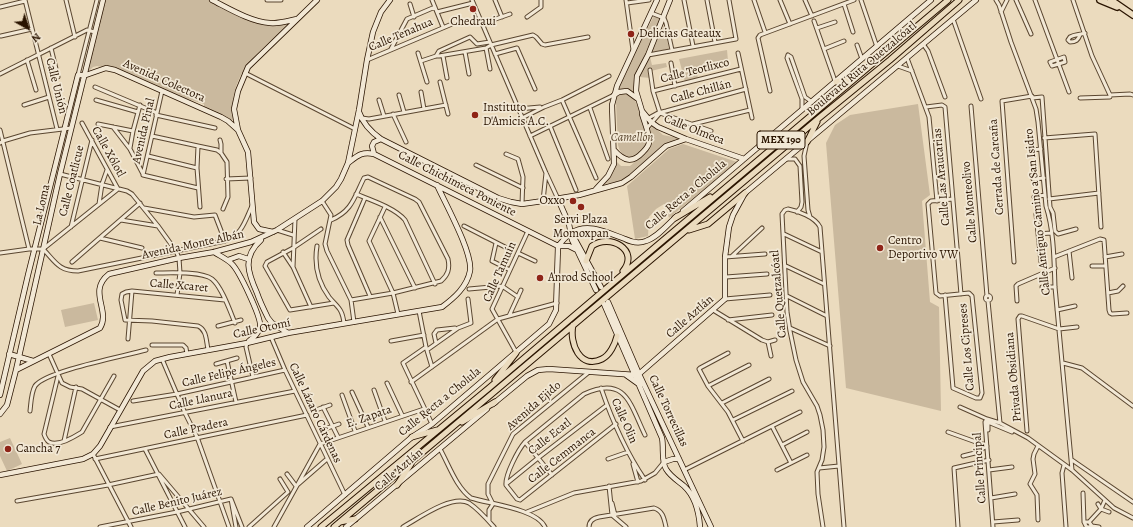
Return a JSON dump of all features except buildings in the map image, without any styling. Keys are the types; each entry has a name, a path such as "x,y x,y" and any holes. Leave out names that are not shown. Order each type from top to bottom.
{"highway":[{"path":"1100,0 1123,9"},
{"path":"1111,0 1133,15"}],"main road":[{"name":"Calle Recta a Cholula","path":"321,527 489,388 948,0"},
{"name":"Boulevard Ruta Quetzalcóatl","path":"573,325 890,60 959,0"},
{"path":"836,82 856,77"},
{"path":"807,142 819,118"},
{"path":"676,218 725,188"},
{"path":"686,231 708,224 745,193"},
{"path":"586,261 590,249 595,244 604,241 619,244 626,252 628,260 627,266 615,281"},
{"path":"573,325 572,339 574,347 580,357 586,361 595,362 603,359 614,345 618,336"},
{"path":"334,527 573,325"},
{"path":"489,388 516,352"},
{"path":"447,431 495,402"},
{"path":"412,437 440,429"},
{"path":"397,485 417,457"},
{"path":"339,522 355,519"}],"street":[{"path":"0,7 25,0"},
{"name":"Calle Unión","path":"25,0 57,129"},
{"path":"66,0 75,37"},
{"path":"0,395 32,249 78,75 93,31 97,0"},
{"name":"La Loma","path":"0,414 7,405 16,370 60,174 85,75 93,31 103,0"},
{"path":"212,0 222,2 260,22 283,22 297,19"},
{"path":"267,0 281,0"},
{"path":"293,235 262,230 256,226 254,222 248,152 238,130 234,109 238,91 248,67 317,0"},
{"name":"Avenida Monte Albán","path":"16,370 97,330 101,326 103,320 99,289 102,280 109,274 179,258 214,252 263,238 295,219 322,200 338,183 345,172 359,110 373,32 381,12 390,0"},
{"path":"432,0 443,27"},
{"path":"495,0 502,17"},
{"path":"527,17 541,7 542,0"},
{"path":"633,50 627,2 649,0"},
{"path":"596,189 608,176 614,164 612,105 619,79 657,0"},
{"name":"Calle Olmeca","path":"670,0 664,18 638,76 636,91 642,111 648,121 658,127 686,139 744,159"},
{"path":"684,0 693,46"},
{"path":"707,0 715,42"},
{"path":"648,55 736,38 729,0"},
{"path":"754,0 765,32"},
{"path":"780,0 790,24"},
{"path":"810,0 806,1 812,16"},
{"path":"839,0 853,32"},
{"path":"770,91 758,36 765,32 854,0"},
{"path":"861,0 877,47"},
{"name":"Calle Recta a Cholula","path":"569,224 582,228 595,229 634,243 644,242 653,237 931,0"},
{"name":"Calle Aztlán","path":"346,527 495,402 527,376 538,370 549,369 638,375 725,299 725,257 729,227 733,215 745,193 976,0"},
{"name":"Calle Antiguo Camino a San Isidro","path":"997,0 1036,109 1045,195 1052,232 1055,287 1072,470"},
{"path":"1001,12 1007,0"},
{"path":"1016,0 1031,34"},
{"path":"1035,0 1069,92"},
{"path":"1073,0 1092,56 1110,95"},
{"path":"437,12 472,1 546,173 598,288 576,250 572,240 572,232"},
{"path":"410,4 414,17"},
{"path":"391,49 407,19 435,7"},
{"path":"651,13 664,18 672,50"},
{"path":"490,21 510,14"},
{"path":"953,19 981,99"},
{"path":"814,21 836,82"},
{"path":"817,28 835,22"},
{"name":"Calle Tenahua","path":"367,60 452,24"},
{"path":"2,36 32,29"},
{"path":"0,74 87,30 93,31"},
{"path":"1080,35 1085,33"},
{"path":"436,56 439,51 471,37 477,44 490,44 533,35 545,45 588,37"},
{"path":"824,49 844,40"},
{"path":"421,60 436,56 486,48 490,44"},
{"path":"923,44 928,50 945,97"},
{"path":"857,45 862,59"},
{"path":"51,48 58,77"},
{"path":"486,48 490,69"},
{"path":"495,54 517,48 535,89"},
{"path":"465,52 469,74"},
{"path":"418,53 427,82"},
{"path":"738,53 752,118"},
{"path":"443,56 447,78"},
{"path":"802,110 802,99 787,58 788,56 790,57 805,97 812,102"},
{"path":"1064,57 1065,62 1059,64 1052,66 1050,62 1064,57"},
{"path":"907,58 926,107 931,127 937,201"},
{"path":"27,60 36,90"},
{"path":"671,63 675,86"},
{"path":"898,66 912,71"},
{"name":"Avenida Colectora","path":"78,75 85,75 106,68 116,70 221,117 238,130"},
{"name":"Calle Teotlixco","path":"653,91 741,69"},
{"path":"650,70 653,91 660,113 693,124 711,132"},
{"path":"245,74 355,129"},
{"path":"522,118 609,76"},
{"path":"440,82 448,114"},
{"path":"95,87 157,114 215,128"},
{"name":"Calle Chillán","path":"648,121 660,113 746,89"},
{"name":"Avenida Pinal","path":"143,175 162,91"},
{"path":"530,136 590,108 619,92 627,91 638,99"},
{"path":"420,92 424,109"},
{"path":"399,95 404,112"},
{"path":"1080,98 1110,97 1110,95 1133,95"},
{"path":"24,105 49,97"},
{"path":"1032,97 1042,97 1049,199 1056,233 1058,234 1076,229"},
{"name":"Cerrada de Carcaña","path":"1014,262 1002,101 1032,97"},
{"path":"96,100 138,112"},
{"path":"378,100 384,116"},
{"path":"562,100 596,178"},
{"path":"362,118 384,116 446,105"},
{"path":"130,149 140,106"},
{"name":"Calle Las Araucarias","path":"926,107 944,106 961,294"},
{"name":"Calle Monteolivo","path":"971,106 987,296 990,298 988,301 1000,422"},
{"path":"518,109 544,107"},
{"path":"590,108 608,159"},
{"name":"Calle Chichimeca Poniente","path":"359,110 370,131 381,139 498,198 522,204 558,199 622,183 631,177 666,146 686,139"},
{"path":"693,124 750,110"},
{"path":"393,114 406,142"},
{"path":"614,150 620,157 628,160 638,157 644,152 649,143 646,128 648,121"},
{"name":"Calle Xólotl","path":"82,124 118,189"},
{"path":"98,124 133,131"},
{"path":"550,126 576,190"},
{"path":"113,127 130,149 143,175 198,188"},
{"path":"1,142 30,133 71,128"},
{"path":"0,130 1,142 32,249"},
{"path":"1040,138 1095,134 1101,227"},
{"path":"152,136 198,146 221,153"},
{"path":"374,154 372,146 374,142 381,139"},
{"name":"Calle Coatlicue","path":"71,227 92,140"},
{"path":"220,140 221,153 227,162 226,179 228,197 223,209"},
{"path":"807,142 804,156 807,200 810,217"},
{"path":"198,146 197,168 200,207"},
{"path":"1031,150 1041,149"},
{"path":"348,163 363,153 368,152 374,154"},
{"name":"Calle Chichimeca Poniente","path":"374,154 558,246 569,246 576,250"},
{"path":"506,154 518,159 523,178 522,204"},
{"path":"148,156 197,168"},
{"path":"787,159 795,159 799,163 802,200 801,207 797,212 810,217 817,222 820,227 844,527"},
{"path":"476,165 523,188"},
{"path":"99,204 102,184 108,170"},
{"path":"543,201 546,173"},
{"path":"60,174 102,184 132,194 176,251 179,258 180,273 177,295"},
{"path":"331,220 348,210 366,176 419,202 448,259 449,266 446,277 435,284 351,300"},
{"path":"226,179 251,178"},
{"path":"1033,179 1044,178"},
{"name":"Calle Otomí","path":"93,454 100,446 143,371 155,361 208,349 247,343 288,333 442,307 450,301 463,287 470,272 470,262 466,249 436,185"},
{"path":"0,253 43,249 118,189"},
{"path":"1049,199 1099,193"},
{"path":"356,194 385,207 405,220 435,284"},
{"path":"1034,197 1045,195"},
{"path":"365,198 347,240 370,296"},
{"path":"953,199 928,202 928,204 936,293 938,295 961,294"},
{"path":"322,200 330,212 331,220 325,244 327,252 351,300 354,322"},
{"path":"802,200 807,200"},
{"path":"72,262 140,203"},
{"path":"43,249 61,268 69,271 78,271 225,241 239,233 252,206"},
{"path":"385,207 369,241 394,293 398,314"},
{"path":"144,208 194,217 215,215 225,241"},
{"name":"Calle Quetzalcóatl","path":"797,212 788,209 782,214 787,296 790,328 796,360 803,382 820,415 824,447 822,460 817,472 818,494 823,527"},
{"path":"1036,214 1041,262"},
{"path":"380,217 415,288"},
{"path":"293,267 293,235 295,219"},
{"path":"121,220 158,226"},
{"path":"464,226 505,248"},
{"path":"558,246 572,232 582,228"},
{"path":"732,256 762,228"},
{"path":"321,229 293,248 283,252 265,264 290,310 334,303"},
{"name":"Calle Tamuín","path":"498,320 492,309 528,231"},
{"path":"1038,234 1052,232"},
{"path":"784,234 822,252"},
{"path":"100,238 142,248"},
{"path":"263,238 253,249 248,259 250,277 266,314 272,323 288,333"},
{"path":"1054,256 1100,238 1104,240 1104,257 1110,313 1127,313"},
{"path":"496,243 492,261 510,270"},
{"path":"317,246 315,257 316,267 328,295 343,312 344,323"},
{"name":"Calle Recta a Cholula","path":"308,527 412,437 432,424 550,324 556,310 557,303 558,246"},
{"path":"1069,251 1072,278"},
{"path":"214,252 228,260 237,270 260,322 260,327 256,336 247,343 246,347 253,377"},
{"path":"283,252 293,267 311,307"},
{"path":"518,253 535,262"},
{"path":"725,257 765,254"},
{"path":"1104,257 1122,254"},
{"path":"228,260 239,256 248,259"},
{"path":"786,266 824,284"},
{"path":"1092,266 1105,266"},
{"path":"1017,301 1016,286 1018,284 1055,268"},
{"path":"156,273 180,273 210,278 215,283 225,300 235,323"},
{"path":"726,277 767,274"},
{"path":"469,289 502,286 518,297"},
{"path":"1108,293 1118,291 1123,286"},
{"path":"1042,287 1055,287"},
{"path":"509,316 521,290"},
{"path":"128,339 130,320 132,291 125,292 121,297 125,320 130,320 152,320 198,326 202,328 204,332 208,349"},
{"name":"Calle Xcaret","path":"132,291 225,300"},
{"name":"Calle Los Cipreses","path":"945,295 953,388 976,398 980,398 982,393 971,294 961,294"},
{"path":"725,299 770,296"},
{"path":"787,296 827,316"},
{"path":"432,424 411,382 403,362 458,328 471,323 468,299"},
{"path":"411,382 498,320 557,303"},
{"name":"Calle Torrecillas","path":"664,462 664,446 662,438 640,385 638,375 606,303 618,336 638,375 687,475 711,527"},
{"path":"21,304 30,307"},
{"path":"1057,310 1075,306"},
{"path":"713,310 762,340 768,342 775,340"},
{"path":"419,311 432,367"},
{"path":"728,320 772,315"},
{"name":"Privada Obsidiana","path":"1027,431 1018,319 1022,316 1059,329"},
{"path":"218,326 235,323 241,320"},
{"path":"498,320 516,352"},
{"path":"1059,329 1077,327"},
{"path":"436,342 434,334 437,330 458,328"},
{"path":"790,328 830,346"},
{"path":"391,341 424,335"},
{"name":"Calle Lázaro Cárdenas","path":"271,337 285,370 345,495"},
{"path":"768,342 771,356"},
{"path":"152,345 183,345 186,348 187,354"},
{"path":"30,411 34,388 40,381 57,374 146,350"},
{"path":"728,353 700,368 700,371 708,386 722,403 733,420 743,441"},
{"path":"9,354 33,361"},
{"path":"48,354 57,374 65,386 82,389 120,410"},
{"path":"216,364 237,358"},
{"path":"162,359 197,437 229,527"},
{"path":"227,361 236,402"},
{"path":"1063,363 1082,368 1133,406"},
{"path":"708,386 749,365"},
{"name":"Calle Felipe Ángeles","path":"133,401 177,394 285,370"},
{"name":"Avenida Ejido","path":"493,504 488,494 488,484 513,434 589,372"},
{"path":"57,374 44,434 46,440 50,443 64,441 82,432 114,376"},
{"path":"626,375 640,385"},
{"path":"722,403 769,379"},
{"path":"387,382 402,415"},
{"path":"64,441 76,388"},
{"path":"506,484 506,480 521,446 584,394 600,388 622,391 627,397 645,435"},
{"name":"Calle Olin","path":"600,388 628,452 645,480"},
{"path":"374,390 385,421"},
{"name":"Calle Llanura","path":"110,427 295,391"},
{"path":"733,420 792,391"},
{"path":"352,392 368,427"},
{"path":"342,395 355,431"},
{"path":"313,411 330,405"},
{"name":"Calle Ecatl","path":"506,484 607,405"},
{"path":"960,406 987,419"},
{"path":"323,408 338,437"},
{"name":"E. Zapata","path":"320,444 402,415 424,409"},
{"path":"684,470 800,412"},
{"name":"Calle Pradera","path":"95,459 307,415"},
{"name":"Calle Principal","path":"993,527 990,470 985,422 987,419 1000,422 1028,438 1072,470 1114,508 1133,518"},
{"path":"1012,432 988,422 990,470 1012,467"},
{"path":"322,430 339,424"},
{"name":"Calle Cemmanca","path":"506,484 519,500 616,424"},
{"path":"772,426 791,463"},
{"path":"782,445 807,432"},
{"path":"948,432 987,446"},
{"path":"525,442 552,475"},
{"path":"274,527 320,444"},
{"path":"983,444 987,446"},
{"path":"963,456 975,453 987,446"},
{"path":"1038,446 1033,459 1034,477 1030,484 1037,495 1038,520"},
{"path":"145,449 185,527"},
{"path":"440,449 464,491 471,498 527,512 544,524 545,527"},
{"path":"608,459 628,452"},
{"path":"0,474 83,459 93,454 131,527"},
{"path":"777,470 807,455"},
{"path":"297,485 327,459"},
{"path":"527,512 574,493 645,480 655,473 664,462 679,459"},
{"path":"958,527 954,468 989,460"},
{"path":"1072,460 1133,502"},
{"name":"Calle Olin","path":"633,462 638,482"},
{"path":"664,462 666,470 688,490 692,497 698,514 700,527"},
{"path":"1064,465 1062,473 1066,527"},
{"path":"819,468 839,466"},
{"path":"17,501 108,485 159,474"},
{"path":"159,474 204,527"},
{"path":"287,474 297,485"},
{"path":"678,481 684,479 687,475"},
{"path":"249,527 288,492 280,478"},
{"path":"610,486 614,514 616,518 626,527"},
{"path":"1083,493 1084,522 1086,526 1099,527"},
{"path":"991,498 1015,494"},
{"path":"231,499 236,527"},
{"path":"231,499 242,527"},
{"name":"Calle Benito Juárez","path":"100,527 189,510 231,499"},
{"path":"403,527 445,504 456,500 471,505 494,527"},
{"path":"1090,527 1089,522 1105,500"},
{"path":"489,522 488,514 493,504"},
{"path":"1100,506 1108,512"},
{"path":"589,527 592,520 599,517 654,508 662,514 666,527"},
{"path":"993,522 1018,520"},
{"path":"1084,522 1089,522"}],"green space":[{"path":"103,0 212,0 250,18 270,23 297,19 272,39 250,62 242,74 236,88 233,103 234,120 228,120 204,108 204,104 162,91 115,70 97,66 93,67 85,75"},
{"path":"654,16 661,18 634,79 634,92 626,88 619,90 627,67"},
{"path":"664,25 669,49 653,52 652,51"},
{"path":"727,50 728,61 696,70 698,78 685,82 679,59"},
{"path":"650,57 652,65 666,63 667,67 651,71 651,78 639,77"},
{"name":"Camellón","path":"625,92 634,98 637,104 647,138 643,150 639,154 630,158 621,152 618,145 616,103 617,96"},
{"name":"Centro Deportivo VW","path":"918,104 930,195 922,201 930,302 939,307 941,411 846,388 826,143 835,125 850,115"},
{"name":"Camellón","path":"653,126 663,135 678,138 665,146 625,179 604,184 610,177 617,162 621,166 630,166 650,149 653,142 650,129"},
{"path":"683,144 737,162 669,218 667,213 669,210 664,204 656,209 649,217 648,236 635,239 627,186 669,149"},
{"path":"94,303 98,320 65,327 61,310"},
{"name":"Cancha 7","path":"10,438 22,464 7,471 0,456 0,442"}],"place":[{"name":"Chedraui","path":"473,9"},
{"name":"Delicias Gateaux","path":"631,34"},
{"name":"Instituto D'Amicis A.C.","path":"475,115"},
{"name":"Oxxo","path":"573,201"},
{"name":"Servi Plaza Momoxpan","path":"581,207"},
{"name":"Centro Deportivo VW","path":"880,248"},
{"name":"Anrod School","path":"540,278"},
{"name":"Cancha 7","path":"8,449"}]}
